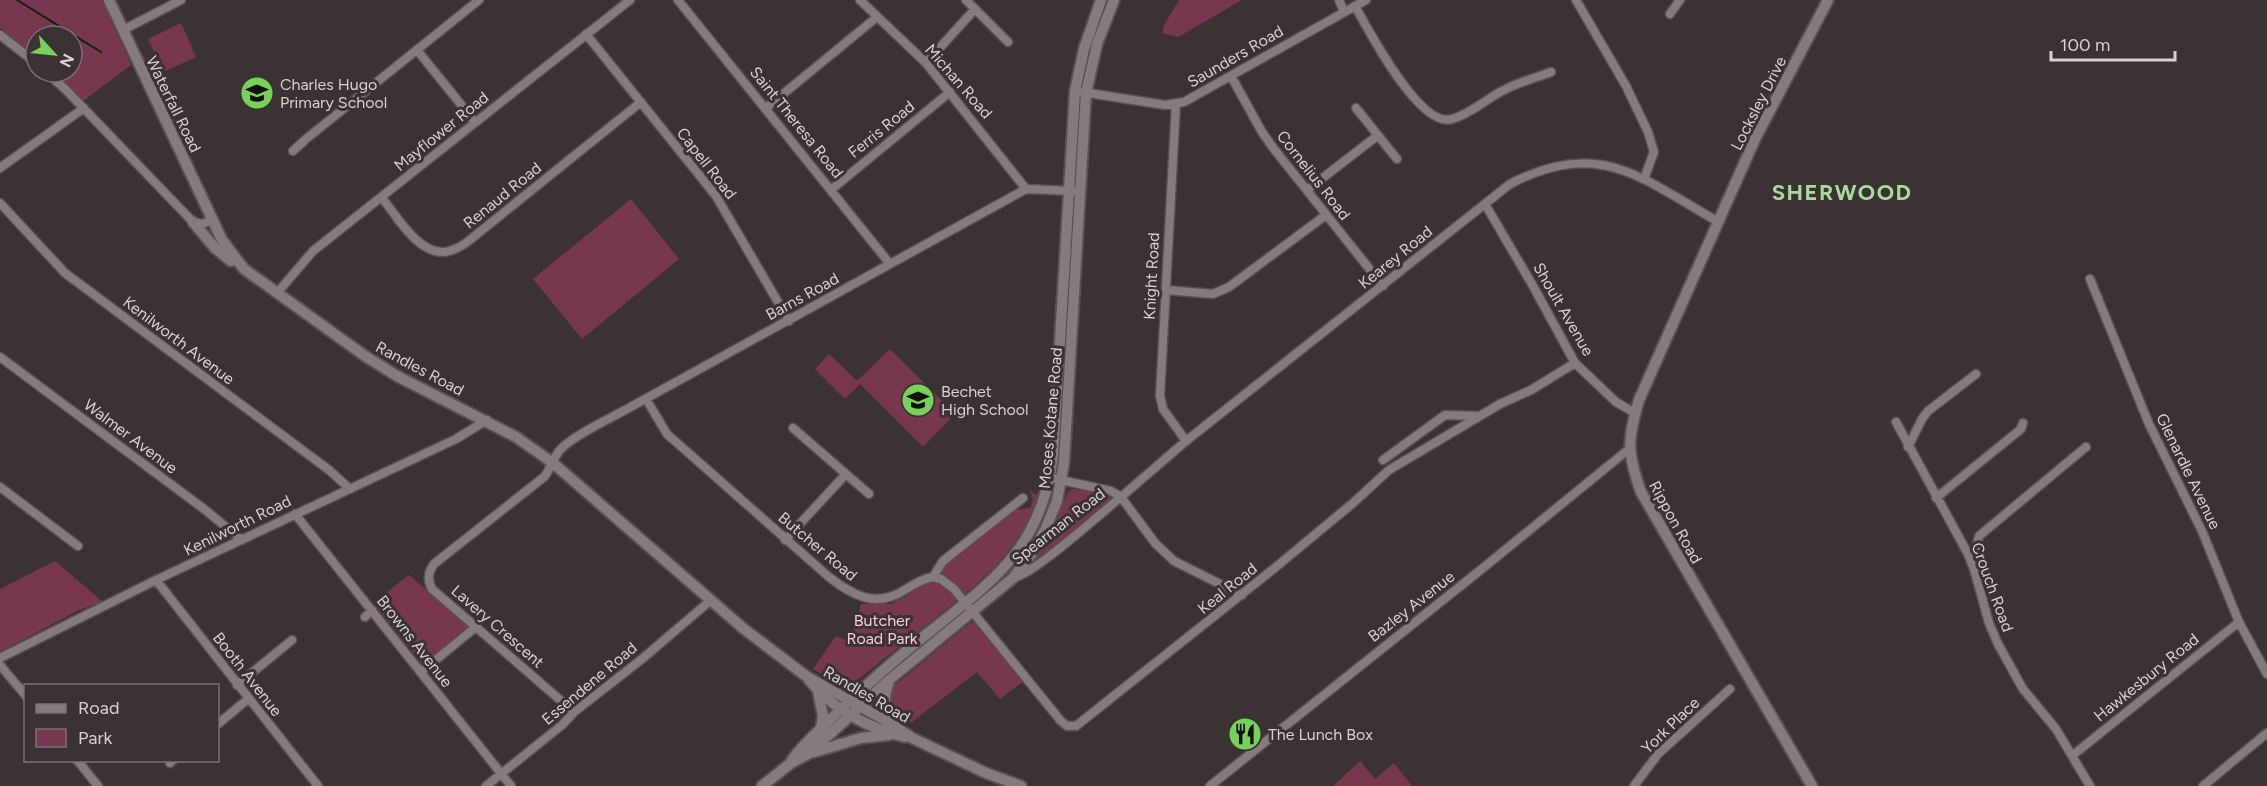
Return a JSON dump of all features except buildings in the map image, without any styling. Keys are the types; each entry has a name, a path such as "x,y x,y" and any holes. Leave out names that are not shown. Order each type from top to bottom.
{"street":[{"name":"Waterfall Road","path":"109,0 213,220"},
{"path":"123,30 181,0"},
{"path":"293,151 479,0"},
{"name":"Mayflower Road","path":"278,292 313,251 630,0"},
{"name":"Saint Theresa Road","path":"678,0 890,264"},
{"name":"Michan Road","path":"860,0 926,63 1026,189"},
{"path":"966,0 1008,42"},
{"name":"Moses Kotane Road","path":"791,763 801,748 821,728 882,672 969,607 1013,578 1046,530 1062,480 1080,192 1084,49 1101,0"},
{"name":"Moses Kotane Road","path":"762,786 791,763 808,754 969,607 1003,571 1026,541 1043,504 1050,478 1068,191 1081,92 1114,0"},
{"path":"1339,0 1344,12"},
{"name":"Saunders Road","path":"1081,92 1176,104 1191,99 1366,0"},
{"path":"1576,0 1626,86 1650,138 1654,152 1644,179"},
{"path":"1670,14 1680,0"},
{"name":"Locksley Drive","path":"1719,222 1755,139 1828,0"},
{"path":"1355,6 1406,87 1429,114 1436,118 1447,120 1456,118 1504,90 1551,72"},
{"path":"926,63 975,9"},
{"path":"766,108 877,17"},
{"name":"Capell Road","path":"586,34 716,196 789,321"},
{"path":"0,35 24,54"},
{"path":"417,50 475,122"},
{"name":"Cornelius Road","path":"1231,76 1262,132 1383,286"},
{"path":"59,84 222,254 244,269"},
{"name":"Ferris Road","path":"832,189 950,92"},
{"name":"Renaud Road","path":"382,198 423,245 445,252 455,249 466,243 641,102"},
{"name":"Knight Road","path":"1176,104 1160,396 1163,409 1186,441"},
{"path":"0,168 84,108"},
{"path":"1356,108 1397,159"},
{"path":"1307,190 1377,136"},
{"name":"Kearey Road","path":"1121,496 1186,441 1510,184 1534,171 1563,164 1600,164 1644,179 1719,222"},
{"path":"1026,189 1080,192"},
{"name":"Barns Road","path":"553,463 566,444 1026,189"},
{"name":"Kenilworth Avenue","path":"0,203 65,273 329,470 350,489"},
{"name":"Shoult Avenue","path":"1485,204 1575,363 1616,402 1635,413"},
{"path":"1166,290 1213,294 1229,288 1326,215"},
{"path":"193,222 202,224 213,220"},
{"name":"Randles Road","path":"213,220 227,249 244,269 365,356 397,376 487,420 553,463 763,645 806,676 861,707 896,731"},
{"name":"Rippon Road","path":"1719,222 1649,376 1635,413 1629,449 1631,464 1641,492 1812,786"},
{"name":"Glenardle Avenue","path":"2090,279 2142,408 2200,525 2239,622 2267,674"},
{"name":"Walmer Avenue","path":"0,357 195,502 242,540"},
{"name":"Keal Road","path":"933,577 949,584 1060,720 1068,726 1076,726 1242,595 1353,503 1389,470 1479,416 1531,390 1575,363"},
{"path":"1908,447 1928,411 1976,374"},
{"name":"Butcher Road","path":"646,399 666,434 829,577 849,593 861,597 872,599 891,597 923,579 933,577 943,561 1023,498"},
{"path":"1383,460 1445,415 1479,416"},
{"name":"Kenilworth Road","path":"0,658 156,580 456,439 487,420"},
{"name":"Crouch Road","path":"1896,422 1970,559 1989,623 1998,644 2023,689 2056,729 2090,786"},
{"path":"1936,498 2021,429 2023,423"},
{"path":"793,428 869,494"},
{"path":"1970,559 1975,553 1979,536 2086,447"},
{"name":"Bazley Avenue","path":"1210,786 1629,449"},
{"name":"Lavery Crescent","path":"553,463 544,477 434,564 430,569 428,582 432,588 574,712"},
{"path":"785,540 845,475"},
{"path":"1050,478 1111,491 1121,496 1165,553 1174,561 1242,595"},
{"path":"0,487 78,546"},
{"name":"Spearman Road","path":"1013,578 1039,564 1121,496"},
{"name":"Browns Avenue","path":"295,514 368,613 421,672 511,786"},
{"name":"Booth Avenue","path":"156,580 318,786"},
{"name":"Essendene Road","path":"486,786 711,600"},
{"name":"Hawkesbury Road","path":"2073,755 2239,622"},
{"path":"421,672 477,627"},
{"path":"237,685 292,640"},
{"path":"0,664 24,694"},
{"name":"Randles Road","path":"806,676 818,691 852,715 912,738 1006,784 1021,786"},
{"path":"808,754 861,738 896,731 884,704 884,694 889,680"},
{"name":"York Place","path":"1634,786 1658,754 1730,689"},
{"path":"818,691 823,716 821,728"},
{"path":"219,723 248,699"},
{"path":"2203,786 2267,733"},
{"path":"79,762 98,786"}],"green space":[{"path":"0,0 102,0 131,65 83,101 64,84 84,84 84,24 24,24 24,49 0,28"},
{"path":"1179,0 1242,0 1178,37 1162,33 1164,25"},
{"path":"181,23 196,57 163,72 148,39"},
{"path":"631,199 679,259 582,339 533,279"},
{"path":"890,349 955,414 923,447 860,384 845,399 815,369 829,354 857,381"},
{"name":"Butcher Road Park","path":"1029,488 1035,495 1038,493 1022,532 997,564 967,593 855,682 839,684 813,669 836,636 851,642 861,604 891,604 908,595 941,572 948,562 1013,510 1030,508 1033,499"},
{"path":"1072,489 1098,492 1111,497 1107,504 1030,568 1047,542 1068,492"},
{"path":"55,561 103,602 79,610 0,652 0,589"},
{"path":"409,575 469,627 422,664 378,609 392,598 387,592"},
{"path":"976,622 1024,681 1000,699 977,672 912,722 905,721 895,714 891,704 894,686 970,623"},
{"path":"1360,761 1375,779 1394,763 1412,786 1333,786"}],"waterway":[{"path":"17,0 101,52"}],"place":[{"name":"Charles Hugo Primary School","path":"257,93"},
{"name":"Bechet High School","path":"918,400"},
{"name":"The Lunch Box","path":"1245,734"}],"district":[{"name":"SHERWOOD","path":"1842,192"}]}
